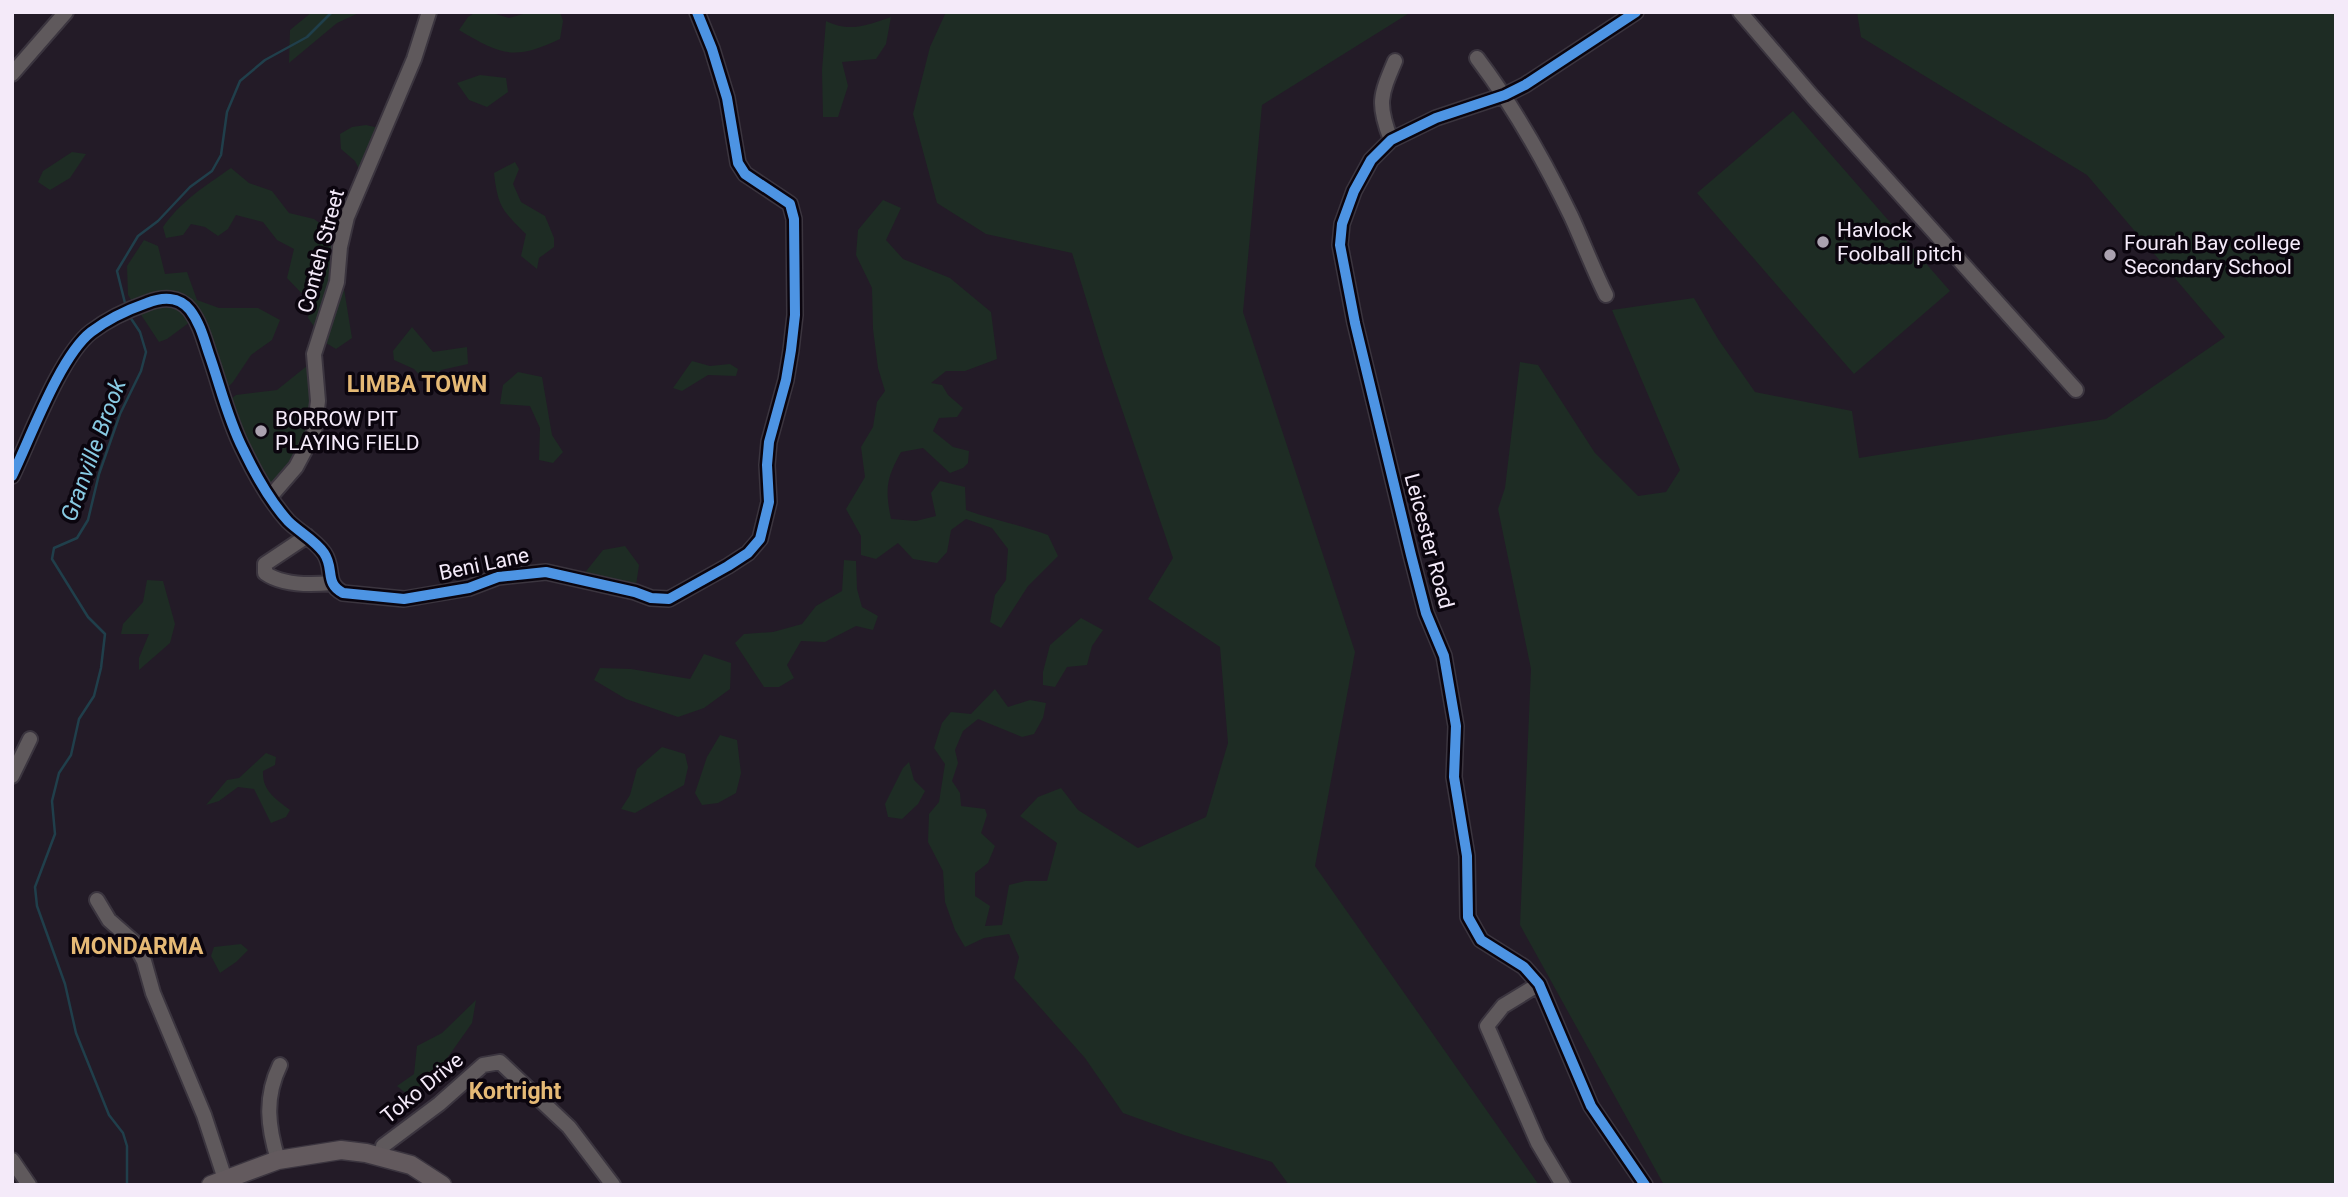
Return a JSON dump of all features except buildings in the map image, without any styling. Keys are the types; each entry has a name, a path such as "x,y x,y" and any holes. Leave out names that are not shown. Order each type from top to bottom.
{"main road":[{"path":"218,1182 278,1160 341,1150 411,1165 442,1185"}],"street":[{"path":"12,74 66,12"},
{"name":"Conteh Street","path":"270,497 296,467 314,433 318,401 314,354 337,282 340,247 347,217 414,59 429,12"},
{"name":"Beni Lane","path":"331,583 335,589 350,594 404,599 469,588 498,577 552,572 651,598 669,598 700,583 748,553 760,539 769,502 769,442 786,380 791,350 794,315 794,219 790,204 745,174 738,163 727,97 697,12"},
{"name":"Leicester Road","path":"1636,12 1548,71 1505,95 1436,118 1391,140 1371,160 1354,191 1340,235 1341,260 1426,613 1444,656 1455,726 1454,777 1467,856 1468,917 1481,940 1524,967 1539,984 1591,1106 1645,1185"},
{"path":"1740,12 2076,390"},
{"path":"1477,58 1505,95 1571,218 1606,295"},
{"path":"1391,140 1381,106 1386,81 1395,61"},
{"path":"12,477 60,373 88,334 120,313 158,299 171,299 182,302 191,311 201,330 242,448 270,497 289,522 307,536 324,552 331,566 331,583 294,582 272,578 265,573 265,564 307,536"},
{"path":"12,776 30,739"},
{"path":"97,900 109,920 134,942 144,961 152,993 204,1115 218,1182"},
{"path":"1539,984 1503,1006 1488,1026 1538,1143 1563,1185"},
{"name":"Toko Drive","path":"383,1157 383,1146 439,1104 483,1065 500,1062 569,1127 614,1185"},
{"path":"278,1160 269,1119 271,1090 281,1065"},
{"path":"12,1160 29,1185"}],"green space":[{"path":"312,12 361,12 337,23 289,63 290,30"},
{"path":"476,12 489,12 509,18 530,12 560,12 563,21 560,39 531,50 497,50 459,30 468,17"},
{"path":"946,12 1411,12 1262,105 1243,312 1355,652 1315,866 1539,1185 1289,1185 1272,1162 1123,1113 1085,1058 1014,978 1019,957 1009,934 984,938 965,947 955,930 945,902 943,871 928,842 929,814 939,802 945,764 934,748 942,723 951,712 971,714 995,689 1008,707 1030,700 1046,703 1043,718 1034,734 1022,737 978,719 963,731 955,750 958,763 952,781 960,793 961,806 985,809 987,815 981,833 995,846 988,863 975,873 975,896 990,906 985,926 1002,925 1009,885 1025,881 1047,881 1057,843 1020,816 1038,797 1061,788 1078,810 1138,848 1206,817 1228,743 1220,647 1148,599 1173,558 1104,357 1072,253 986,234 937,203 913,114 930,47"},
{"path":"1857,12 2336,12 2336,1185 1664,1185 1520,925 1531,669 1498,509 1505,488 1520,362 1538,365 1595,453 1638,496 1666,492 1680,470 1612,310 1694,298 1718,339 1755,392 1852,411 1859,458 2106,419 2225,337 2087,175 1861,37"},
{"path":"891,17 886,44 876,59 842,62 848,86 838,117 823,117 822,70 826,21 851,27"},
{"path":"480,75 506,78 508,92 487,107 469,100 457,83"},
{"name":"Havlock Foolball pitch","path":"1793,111 1950,291 1854,374 1697,193"},
{"path":"366,125 379,128 363,177 355,161 341,149 340,134 352,127"},
{"path":"72,152 86,154 70,178 50,190 38,182 43,171"},
{"path":"515,162 519,169 513,184 521,202 545,216 554,238 554,247 539,258 537,269 521,256 526,234 506,213 497,194 494,173"},
{"path":"231,168 249,183 272,191 289,213 314,219 331,231 331,262 344,289 352,338 336,349 326,343 308,318 310,302 287,278 294,249 277,240 263,222 236,215 228,229 218,236 205,227 191,224 183,235 166,238 163,227 178,209"},
{"path":"883,200 901,208 886,240 903,259 950,278 991,312 997,359 965,371 946,371 931,383 942,385 948,395 963,408 957,417 939,418 933,431 953,447 969,451 968,463 950,473 923,448 901,452 888,484 891,519 916,521 936,516 931,493 940,481 965,487 966,510 1048,535 1058,556 1028,586 1001,628 990,622 995,595 1006,580 1008,549 992,528 966,519 951,530 947,552 937,563 913,559 898,543 876,559 861,555 861,536 846,509 865,477 861,447 873,427 877,402 885,391 878,368 873,329 872,288 856,255 858,230"},
{"path":"144,240 158,246 165,274 187,272 197,300 219,308 258,308 280,320 272,340 251,355 222,393 194,319 159,342 128,295 127,266"},
{"path":"412,327 433,352 467,347 468,364 441,370 430,386 414,369 394,360 393,351"},
{"path":"692,361 710,366 730,364 738,369 736,376 708,375 682,391 673,388"},
{"path":"308,365 315,366 314,433 270,497 226,403 236,395 277,390"},
{"path":"518,372 542,377 552,435 563,452 553,463 539,460 540,428 530,406 500,404 503,385"},
{"path":"625,546 639,565 635,592 579,580 603,550"},
{"path":"844,560 856,561 857,589 862,607 878,616 873,630 856,626 825,642 801,641 787,665 794,678 779,687 764,687 735,643 744,634 773,632 802,624 816,606 842,591"},
{"path":"147,580 163,581 175,624 170,643 139,670 139,658 149,634 121,634 123,624 143,602"},
{"path":"1081,618 1103,630 1092,646 1087,665 1067,667 1055,687 1043,685 1043,672 1050,645"},
{"path":"704,654 731,663 730,689 704,708 678,717 626,699 594,680 600,668 631,669 690,679"},
{"path":"720,735 737,740 741,773 736,793 718,803 702,805 695,793 707,757"},
{"path":"662,747 685,754 688,767 684,785 635,813 621,809 630,795 637,769"},
{"path":"266,753 276,757 275,765 263,771 263,778 271,794 290,810 286,817 271,823 254,789 238,787 219,801 206,805 227,780 239,778"},
{"path":"909,762 914,780 925,791 918,804 902,819 888,817 885,804 903,768"},
{"path":"241,944 248,950 220,973 211,956 214,947"},
{"path":"476,1000 472,1023 443,1064 409,1096 397,1086 414,1074 417,1046 442,1033"}],"waterway":[{"name":"Granville Brook","path":"126,307 117,271 138,236 158,221 190,187 212,171 221,155 227,112 240,81 265,60 307,37 332,12"},
{"name":"Granville Brook","path":"127,1185 127,1146 123,1133 109,1115 76,1033 65,984 37,906 35,887 55,834 52,801 59,773 71,755 79,719 94,696 105,634 88,617 52,559 54,548 77,538 88,520 99,474 120,414 141,371 146,352 140,332 130,317"}],"cycle path":[{"path":"12,476 57,378 79,344 91,332 118,315 153,301 170,299 186,305 196,320 233,426 263,487 288,521 324,553 334,585 343,593 404,599 469,588 498,577 546,572 651,598 669,599 748,553 760,539 769,502 769,442 786,380 791,350 795,315 794,219 790,204 745,174 738,163 727,98 697,12"},
{"path":"1636,12 1525,85 1505,95 1436,118 1391,140 1371,160 1354,191 1342,224 1340,245 1355,323 1411,555 1426,613 1444,656 1456,726 1454,777 1467,856 1468,917 1481,940 1524,967 1539,984 1591,1106 1645,1185"}],"place":[{"name":"Havlock Foolball pitch","path":"1823,242"},
{"name":"Fourah Bay college Secondary School","path":"2110,255"},
{"name":"BORROW PIT PLAYING FIELD","path":"261,431"}],"district":[{"name":"LIMBA TOWN","path":"417,384"},
{"name":"MONDARMA","path":"137,946"},
{"name":"Kortright","path":"515,1091"}]}
